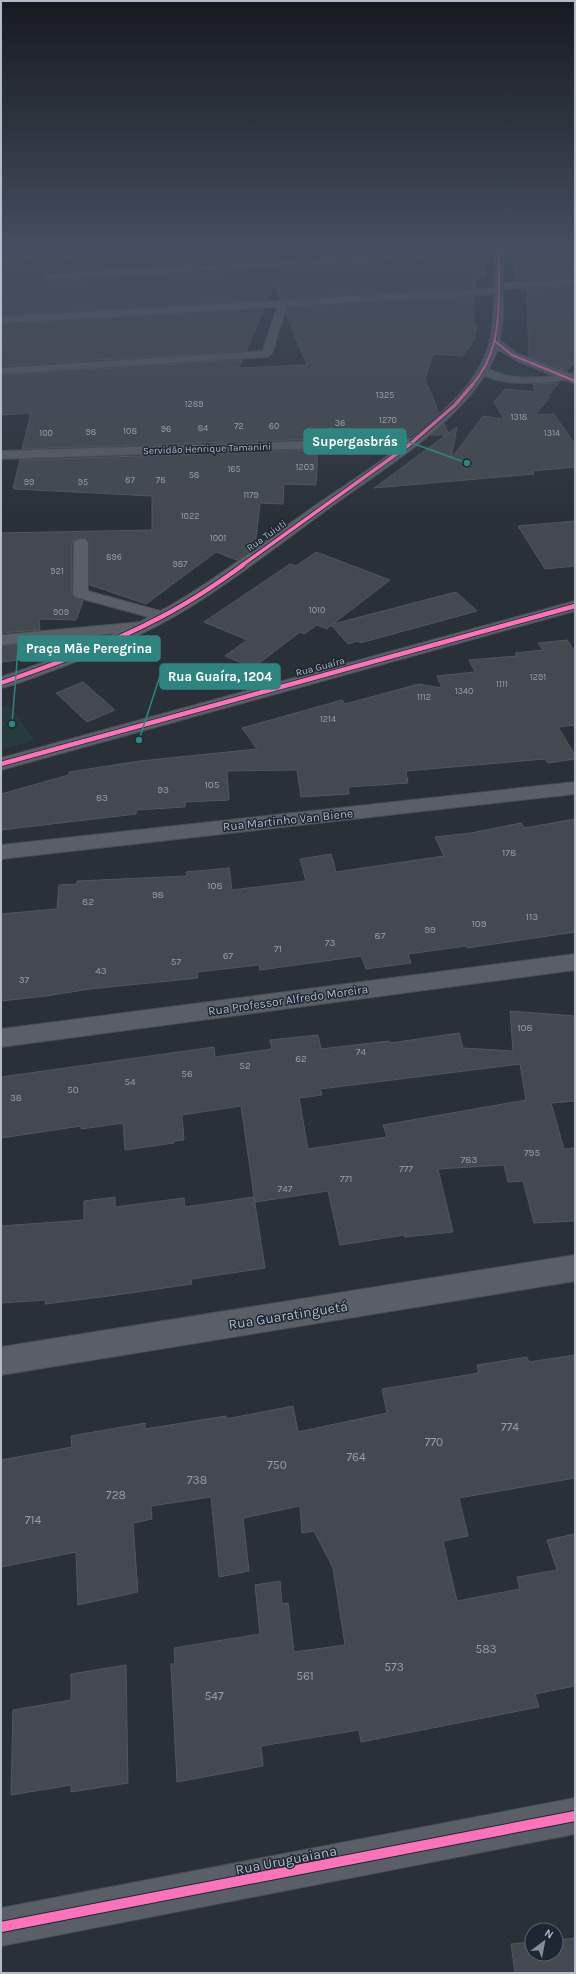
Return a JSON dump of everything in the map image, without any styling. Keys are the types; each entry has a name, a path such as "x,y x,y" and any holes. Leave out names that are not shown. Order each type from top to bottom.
{"main road":[{"path":"495,340 506,352 573,378"},
{"name":"Rua Tuiuti","path":"1,683 59,662 163,616 231,572 413,442 458,402 483,370 495,340"},
{"path":"483,370 502,364 537,365"},
{"name":"Rua Guaíra","path":"1,764 575,606"}],"street":[{"path":"1,371 267,354 272,337"},
{"path":"483,370 496,377 516,380 573,378"},
{"name":"Servidão Henrique Tamanini","path":"1,455 413,442"},
{"path":"81,543 80,594 163,616"},
{"path":"1,640 140,627"},
{"name":"Rua Martinho Van Biene","path":"1,852 575,788"},
{"name":"Rua Professor Alfredo Moreira","path":"1,1038 575,962"},
{"name":"Rua Guaratinguetá","path":"1,1361 575,1268"},
{"name":"Rua Uruguaiana","path":"1,1927 575,1816"}],"green space":[{"path":"503,367 528,369 541,377 510,377 497,373 497,369"},
{"path":"8,705 35,740 1,750 1,707"}],"building":[{"path":"1,337 252,337 246,351 1,366"},
{"path":"296,337 475,337 474,341 462,356 433,354 425,379 439,413 411,436 22,449 31,413 1,415 1,375 242,360 239,368 307,365"},
{"path":"528,337 575,337 575,362 567,371 529,357"},
{"path":"559,383 535,415 554,414 575,445 575,467 532,471 534,474 374,488 446,435 431,435 444,424 448,433 457,427 451,459 483,416 504,419 494,402 505,389 535,392 533,384"},
{"path":"318,450 316,485 284,484 283,504 260,503 255,547 237,560 216,552 146,604 90,585 90,543 86,539 76,539 72,543 72,594 75,598 83,601 76,620 39,619 40,630 1,633 1,533 152,530 152,496 15,489 16,488 13,488 20,460"},
{"path":"575,521 575,566 545,569 518,526"},
{"path":"316,552 390,580 333,624 456,592 477,611 360,643 358,641 348,644 331,625 327,629 317,625 304,634 300,632 253,668 225,656 247,640 204,622 290,564 296,566"},
{"path":"567,640 575,652 575,725 558,727 575,755 575,759 548,763 545,759 406,771 408,783 348,787 349,794 301,797 297,770 227,771 229,800 185,802 185,807 136,810 136,814 1,830 1,794 69,775 69,772 140,761 257,749 242,728 342,700 345,704 419,684 442,688 437,676 475,672 469,660 517,656 515,653 543,650 538,643"},
{"path":"42,642 44,657 1,662 1,646"},
{"path":"83,682 115,710 87,722 56,693"},
{"path":"575,819 575,932 467,948 466,946 408,954 411,963 366,969 361,956 260,970 259,965 197,972 198,978 90,989 1,1001 1,914 57,909 59,885 77,884 77,881 187,876 186,872 229,868 232,890 306,881 300,859 331,854 336,872 444,856 435,837 471,833 521,823 524,828"},
{"path":"510,1011 575,1016 575,1101 551,1103 564,1149 575,1148 575,1221 534,1223 523,1181 508,1182 504,1165 438,1169 453,1232 405,1237 405,1235 340,1245 328,1191 255,1202 241,1106 182,1115 184,1140 173,1141 174,1143 125,1150 123,1123 81,1129 81,1126 1,1138 1,1077 214,1047 215,1057 272,1049 270,1040 318,1035 321,1049 389,1041 390,1043 459,1033 463,1048 513,1051","holes":["520,1064 526,1100 383,1125 387,1137 308,1149 299,1098 322,1095 320,1089"]},
{"path":"115,1197 115,1207 184,1198 185,1207 254,1197 265,1268 191,1279 192,1284 109,1296 45,1304 46,1300 1,1303 1,1226 84,1220 84,1201"},
{"path":"575,1355 575,1478 459,1498 468,1536 443,1541 457,1601 520,1589 517,1577 557,1570 547,1540 575,1534 575,1686 535,1694 539,1707 361,1742 359,1730 261,1746 263,1766 177,1782 171,1664 175,1664 174,1648 260,1634 255,1585 280,1581 282,1604 288,1603 294,1652 345,1645 333,1568 314,1531 302,1533 300,1506 243,1518 249,1571 219,1577 211,1497 151,1506 152,1519 133,1523 138,1592 78,1605 76,1552 1,1567 1,1460 72,1447 71,1436 145,1423 145,1429 226,1416 226,1419 293,1406 298,1432 387,1413 382,1389 479,1373 477,1365 527,1357 529,1362"},
{"path":"126,1665 128,1783 71,1792 71,1785 11,1795 13,1710 71,1700 71,1674"},
{"path":"575,1938 575,1973 515,1973 511,1944 524,1943 524,1962 564,1962 564,1939"}],"cycle path":[{"path":"1,683 103,645 143,627 182,606 239,568 312,514 384,464 433,425 455,405 474,383 488,361 495,337"},
{"path":"495,341 512,355 555,371 575,381"},
{"path":"1,764 575,606"},
{"path":"1,1927 575,1816"}],"place":[{"name":"Supergasbrás","path":"467,463"},
{"name":"Praça Mãe Peregrina","path":"12,724"},
{"name":"Rua Guaíra, 1204","path":"139,740"}]}
